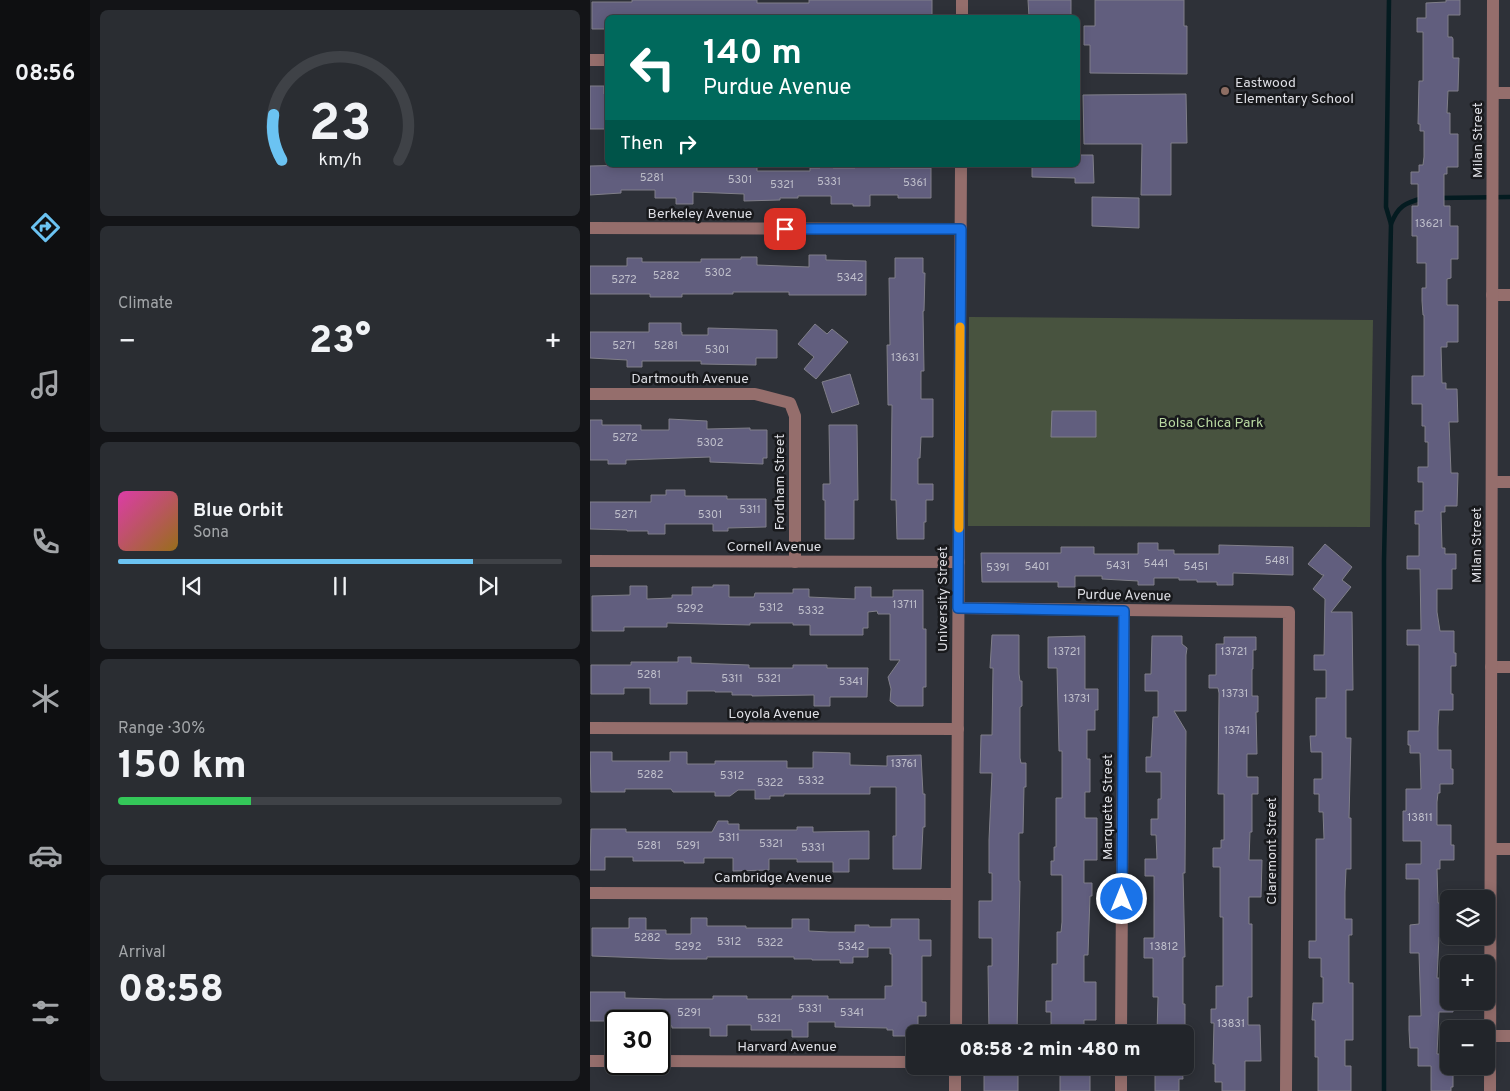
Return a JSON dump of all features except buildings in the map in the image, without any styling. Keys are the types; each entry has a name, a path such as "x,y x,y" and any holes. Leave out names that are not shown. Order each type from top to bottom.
{"street":[{"path":"962,0 962,15"},
{"name":"Milan Street","path":"1490,1020 1493,0"},
{"path":"590,60 605,60"},
{"path":"1493,93 1510,93"},
{"name":"University Street","path":"956,1025 961,167"},
{"name":"Berkeley Avenue","path":"590,228 961,229"},
{"path":"1492,295 1510,295"},
{"name":"Dartmouth Avenue","path":"590,394 754,394 790,403"},
{"name":"Fordham Street","path":"790,403 795,416 795,562"},
{"path":"1492,482 1510,482"},
{"name":"Cornell Avenue","path":"590,561 959,562"},
{"name":"Purdue Avenue","path":"958,608 1288,612"},
{"name":"Marquette Street","path":"1122,1025 1124,611"},
{"name":"Claremont Street","path":"1286,1091 1288,612"},
{"path":"1492,667 1510,667"},
{"name":"Loyola Avenue","path":"590,728 958,729"},
{"path":"1491,849 1510,849"},
{"name":"Cambridge Avenue","path":"590,893 956,894"},
{"path":"1495,1036 1510,1036"},
{"path":"590,1061 605,1061"},
{"name":"Harvard Avenue","path":"670,1061 906,1062"},
{"path":"955,1075 955,1091"},
{"path":"1121,1075 1121,1091"},
{"name":"Milan Street","path":"1490,1075 1490,1091"}],"green space":[{"name":"Bolsa Chica Park","path":"969,317 1373,320 1370,527 968,526"}],"waterway":[{"path":"1389,0 1386,207 1391,224"},
{"path":"1438,198 1510,197"},
{"path":"1384,1091 1384,561 1391,224 1399,209 1423,198"}],"slow traffic":[{"path":"959,528 960,327"}],"place":[{"name":"Eastwood Elementary School","path":"1225,91"}],"route":[{"path":"785,229 961,229 958,608 1124,611 1122,899"}]}
